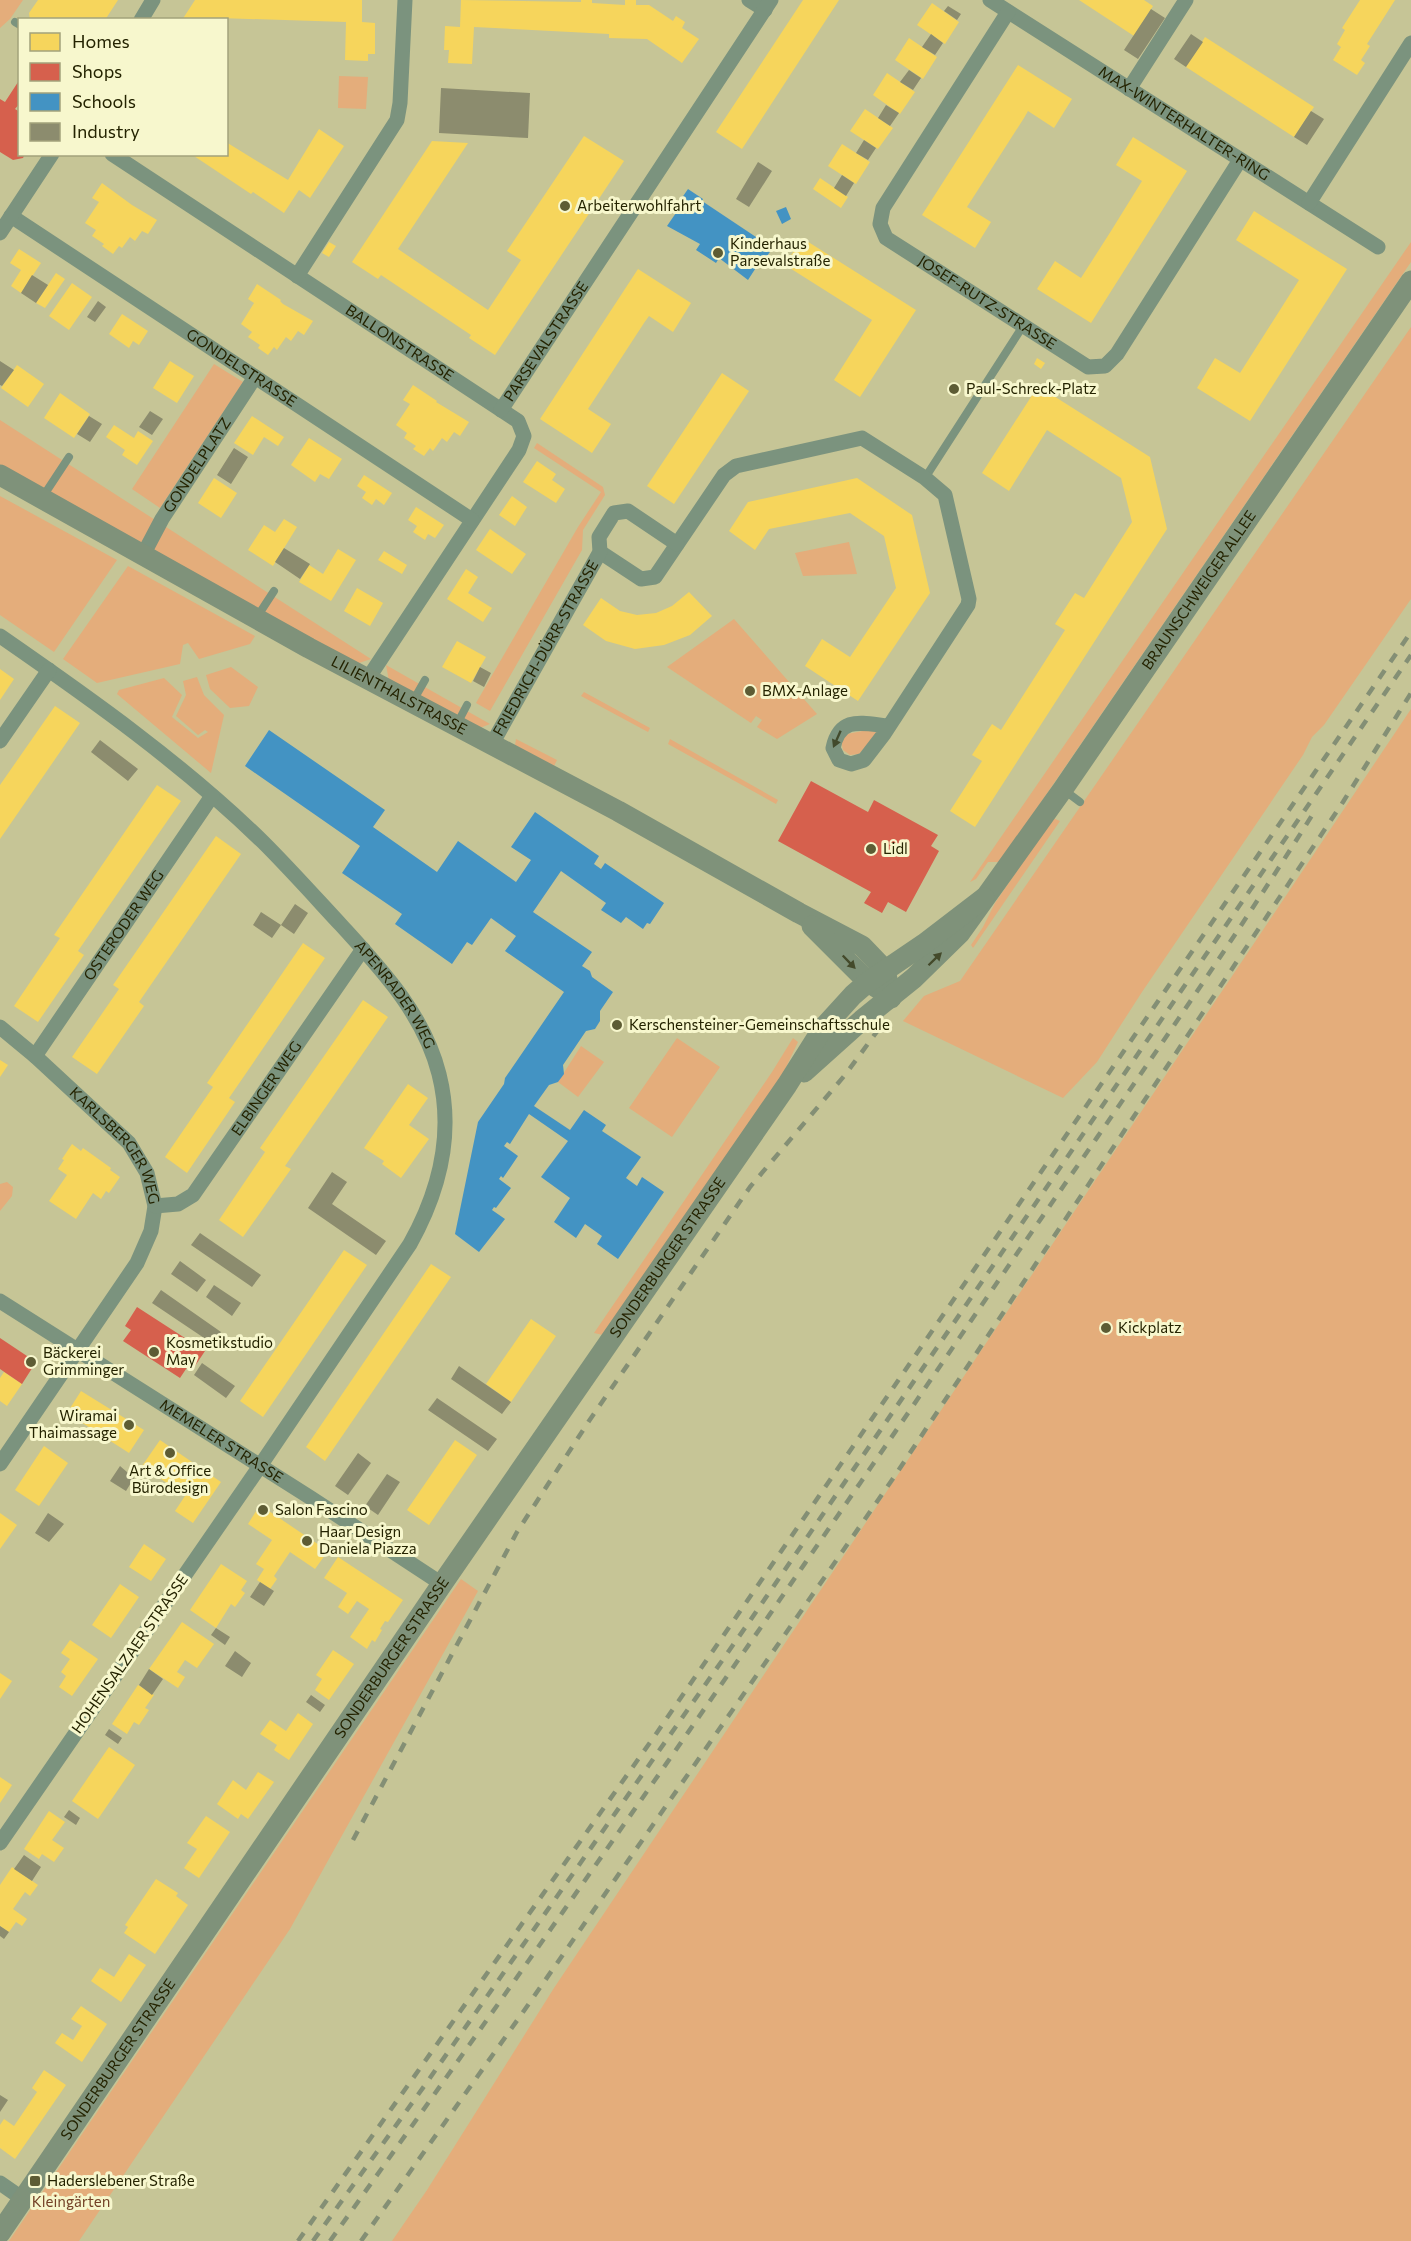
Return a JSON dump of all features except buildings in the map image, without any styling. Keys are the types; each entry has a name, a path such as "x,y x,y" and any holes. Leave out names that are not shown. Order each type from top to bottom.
{"street":[{"path":"142,18 153,0"},
{"path":"297,276 393,128 399,112 405,0"},
{"path":"749,0 768,5"},
{"name":"MAX-WINTERHALTER-RING","path":"990,0 1378,248"},
{"path":"1129,89 1186,0"},
{"name":"PARSEVALSTRASSE","path":"367,680 519,450 524,436 518,421 501,410 768,5"},
{"name":"JOSEF-RUTZ-STRASSE","path":"1008,12 883,208 880,224 886,238 1023,326 1088,367 1106,366 1117,354 1240,160"},
{"path":"1309,203 1411,44"},
{"path":"0,232 51,156"},
{"name":"BALLONSTRASSE","path":"115,156 501,410"},
{"name":"GONDELSTRASSE","path":"11,216 472,520"},
{"name":"BRAUNSCHWEIGER ALLEE","path":"891,998 936,959 960,933 1063,789 1411,281"},
{"name":"GONDELPLATZ","path":"143,555 162,519 255,377"},
{"name":"FRIEDRICH-DÜRR-STRASSE","path":"600,552 641,579 655,577 724,475 736,466 862,438 925,478 945,495 969,598 968,605 888,726"},
{"name":"LILIENTHALSTRASSE","path":"0,475 367,680 492,744 799,914 862,946 885,970"},
{"name":"FRIEDRICH-DÜRR-STRASSE","path":"492,744 600,552 599,537 614,513 627,511 675,547"},
{"name":"APENRADER WEG","path":"0,636 107,711 212,796 299,878 397,989 424,1032 433,1054 444,1100 445,1123 441,1166 430,1205 410,1244 260,1466"},
{"path":"0,741 49,670"},
{"name":"OSTERODER WEG","path":"35,1056 212,796"},
{"name":"BRAUNSCHWEIGER ALLEE","path":"868,982 924,944 984,898"},
{"name":"LILIENTHALSTRASSE","path":"799,914 868,982 891,998"},
{"name":"ELBINGER WEG","path":"155,1206 178,1204 193,1195 363,949"},
{"path":"885,970 891,998"},
{"name":"SONDERBURGER STRASSE","path":"0,2233 442,1584 787,1085 823,1028 868,982"},
{"name":"SONDERBURGER STRASSE","path":"787,1085 891,998"},
{"name":"KARLSBERGER WEG","path":"0,1027 35,1056 129,1143 147,1173 155,1206 151,1231 137,1263 0,1464"},
{"name":"MEMELER STRASSE","path":"0,1301 442,1584"},
{"name":"HOHENSALZAER STRASSE","path":"0,1843 260,1466"},
{"path":"0,2183 23,2199"}],"lane":[{"path":"925,478 1023,326"},
{"path":"41,499 69,457"},
{"path":"256,618 274,591"},
{"path":"412,703 425,680"},
{"path":"456,725 467,705"},
{"path":"1063,789 1080,802"}],"green space":[{"path":"0,0 23,0 10,19 0,28"},
{"path":"339,76 368,77 366,109 338,108"},
{"path":"1411,242 1411,262 1000,862 988,862 976,879 970,882"},
{"path":"1411,327 1411,599 1324,725 1312,737 1303,755 1097,1062 1063,1098 903,1021 924,996 960,981"},
{"path":"214,364 243,382 160,508 132,489"},
{"path":"0,420 371,659 356,664 0,465"},
{"path":"537,443 603,487 605,495 583,530 582,550 490,711 476,703 578,527 601,492 534,448"},
{"path":"0,496 117,560 54,652 0,615"},
{"path":"849,542 857,574 803,576 795,553"},
{"path":"128,566 255,636 250,644 199,659 188,643 183,645 180,664 97,683 63,659"},
{"name":"BMX-Anlage","path":"734,619 817,714 777,739 757,727 762,720 756,716 751,723 667,667"},
{"path":"386,665 490,724 480,728 389,681"},
{"path":"231,667 258,687 249,706 230,708 210,689 206,675"},
{"path":"197,677 204,695 224,715 211,773 117,694 119,690 164,678 182,695 172,717 198,738 208,732 205,730 198,735 176,716 186,695 183,681"},
{"path":"584,692 650,728 648,732 581,696"},
{"path":"1411,709 1411,2241 392,2241 427,2190 554,1988"},
{"path":"878,728 880,732 859,754 850,755 843,750 841,741 847,734"},
{"path":"516,739 557,760 554,766 515,745"},
{"path":"670,739 778,800 776,804 668,744"},
{"path":"1053,818 1060,821 973,948 971,945 995,903"},
{"path":"677,1038 720,1067 672,1137 629,1108"},
{"path":"793,1038 798,1042 780,1080 603,1335 594,1333 772,1072"},
{"path":"581,1046 604,1062 578,1097 558,1082"},
{"path":"7,1182 13,1187 12,1196 0,1211 0,1184"},
{"name":"Kleingärten","path":"461,1579 478,1591 290,1929 79,2241 9,2241"}],"railway":[{"path":"298,2241 656,1734 1411,632"},
{"path":"313,2241 747,1625 1411,655"},
{"path":"361,2241 528,2005 892,1480 1343,802 1411,693"},
{"path":"330,2241 576,1893 819,1543 1192,999 1316,809"},
{"path":"353,1840 517,1532 589,1421 750,1187 845,1075 881,1026"}],"place":[{"name":"Arbeiterwohlfahrt","path":"565,206"},
{"name":"Kinderhaus Parsevalstraße","path":"718,253"},
{"name":"Paul-Schreck-Platz","path":"954,389"},
{"name":"BMX-Anlage","path":"750,691"},
{"name":"Lidl","path":"871,849"},
{"name":"Kerschensteiner-Gemeinschaftsschule","path":"617,1025"},
{"name":"Kickplatz","path":"1106,1328"},
{"name":"Kosmetikstudio May","path":"154,1352"},
{"name":"Bäckerei Grimminger","path":"31,1362"},
{"name":"Wiramai Thaimassage","path":"129,1425"},
{"name":"Art & Office Bürodesign","path":"170,1453"},
{"name":"Salon Fascino","path":"263,1510"},
{"name":"Haar Design Daniela Piazza","path":"307,1541"},
{"name":"Haderslebener Straße","path":"35,2181"}]}
